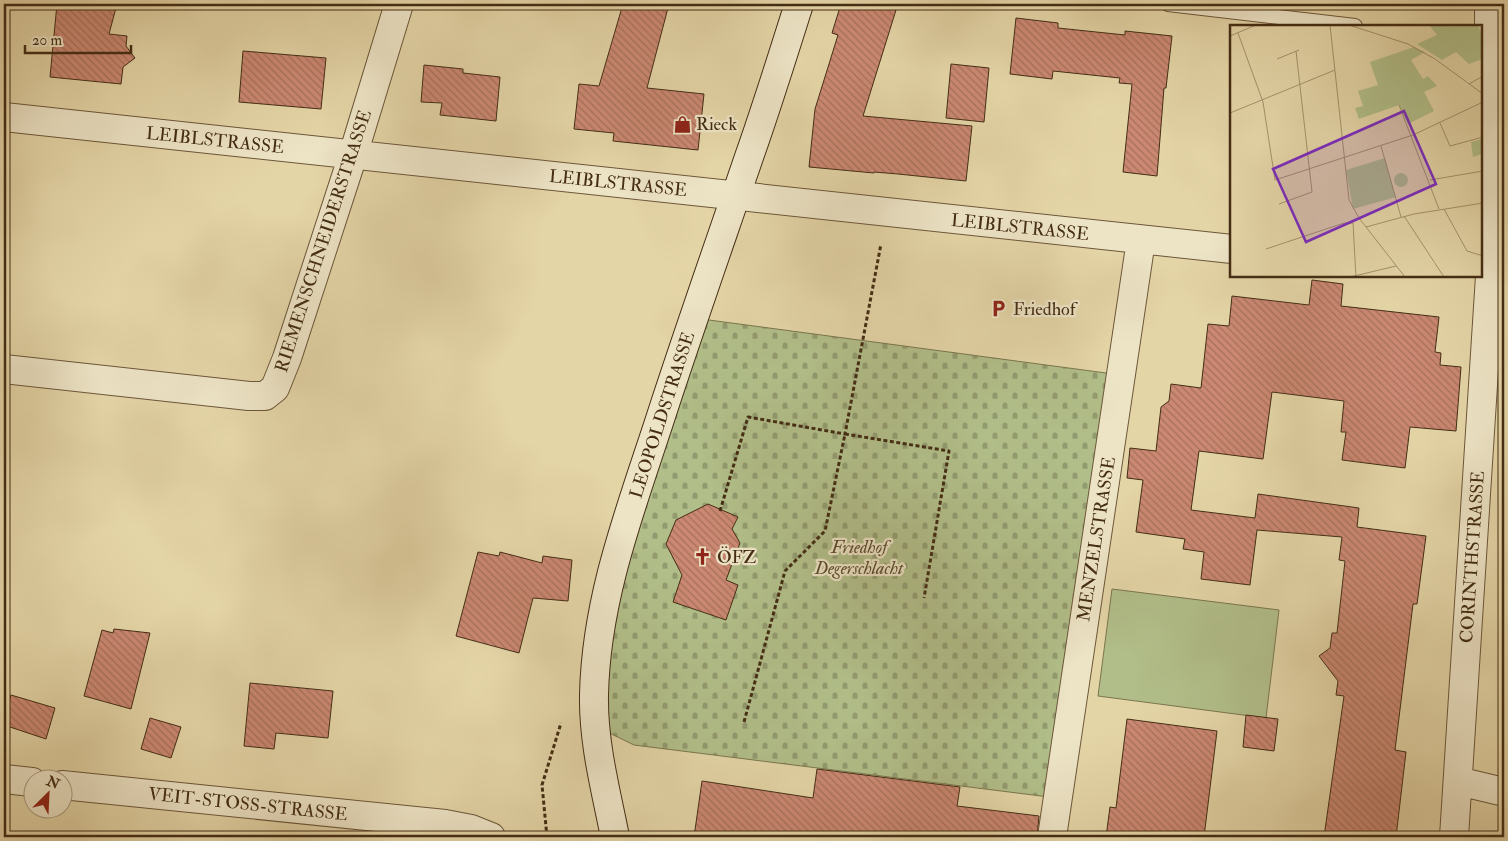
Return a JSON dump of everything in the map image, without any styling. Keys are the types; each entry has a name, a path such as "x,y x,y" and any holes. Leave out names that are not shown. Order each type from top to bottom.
{"street":[{"name":"RIEMENSCHNEIDERSTRASSE","path":"4,370 249,396 265,396 275,388 287,358 353,155 399,4"},
{"name":"LEOPOLDSTRASSE","path":"615,837 595,726 594,695 600,629 614,563 799,4"},
{"path":"1490,4 1486,42 1492,275"},
{"name":"LEIBLSTRASSE","path":"4,117 1230,250"},
{"name":"MENZELSTRASSE","path":"1052,837 1141,240"},
{"name":"CORINTHSTRASSE","path":"1454,837 1492,275"},
{"path":"4,780 22,781"},
{"path":"1458,781 1504,792"},
{"name":"VEIT-STOSS-STRASSE","path":"72,786 445,824 471,829 491,837"}],"lane":[{"path":"1168,4 1346,25"}],"path":[{"path":"744,722 785,571 825,531 887,212"},
{"path":"720,511 748,417 949,452 924,598"},
{"path":"547,837 542,785 564,712 594,695"}],"green space":[{"name":"Friedhof Degerschlacht","path":"694,318 1121,375 1057,798 634,745 595,726 596,664"},
{"path":"1112,589 1279,610 1266,718 1098,696"}],"building":[{"path":"57,4 117,4 109,34 127,36 126,46 135,58 123,67 121,84 50,77"},
{"path":"623,4 669,4 647,88 704,94 698,150 613,141 614,133 574,129 579,84 599,86"},
{"path":"841,4 879,4 896,10 863,116 972,126 966,181 809,167 815,109 838,35 832,33"},
{"path":"1016,18 1058,23 1058,28 1125,35 1125,31 1172,36 1166,88 1164,88 1157,176 1123,172 1132,84 1119,83 1120,78 1053,71 1052,79 1010,74"},
{"path":"243,51 326,58 321,109 239,102"},
{"path":"951,64 989,68 984,122 946,118"},
{"path":"424,65 463,69 463,73 500,77 496,121 440,115 442,103 421,102"},
{"path":"1312,280 1343,284 1341,306 1439,317 1435,352 1441,353 1440,365 1461,367 1456,431 1410,427 1405,468 1342,460 1346,432 1341,432 1344,401 1272,392 1263,459 1199,451 1191,510 1255,518 1258,494 1359,508 1357,527 1426,536 1417,604 1413,604 1395,750 1406,752 1396,837 1324,837 1344,696 1336,695 1338,681 1319,656 1330,648 1332,633 1337,633 1345,561 1339,560 1342,537 1257,530 1250,585 1201,579 1204,552 1183,549 1185,539 1136,532 1143,480 1127,478 1130,448 1156,451 1161,407 1169,401 1171,384 1201,388 1208,324 1229,326 1232,296 1309,305"},
{"name":"ÖFZ","path":"708,504 738,517 732,529 740,543 726,580 738,585 726,620 673,602 682,575 666,544 676,520"},
{"path":"478,552 499,556 500,552 542,563 543,556 572,560 568,601 533,598 519,653 456,636"},
{"path":"114,629 150,633 131,709 84,696 102,630 113,633"},
{"path":"250,683 333,691 328,738 276,733 274,749 244,746"},
{"path":"11,695 55,708 46,739 4,725"},
{"path":"1246,715 1278,719 1274,751 1243,747"},
{"path":"150,718 181,727 171,758 141,749"},
{"path":"1127,719 1217,731 1204,837 1106,837 1110,807 1116,808"},
{"path":"817,769 960,787 957,806 1039,816 1037,837 694,837 702,781 813,798"}],"place":[{"name":"Rieck","path":"682,124"},
{"name":"Friedhof","path":"999,309"},
{"name":"ÖFZ","path":"703,557"}]}
